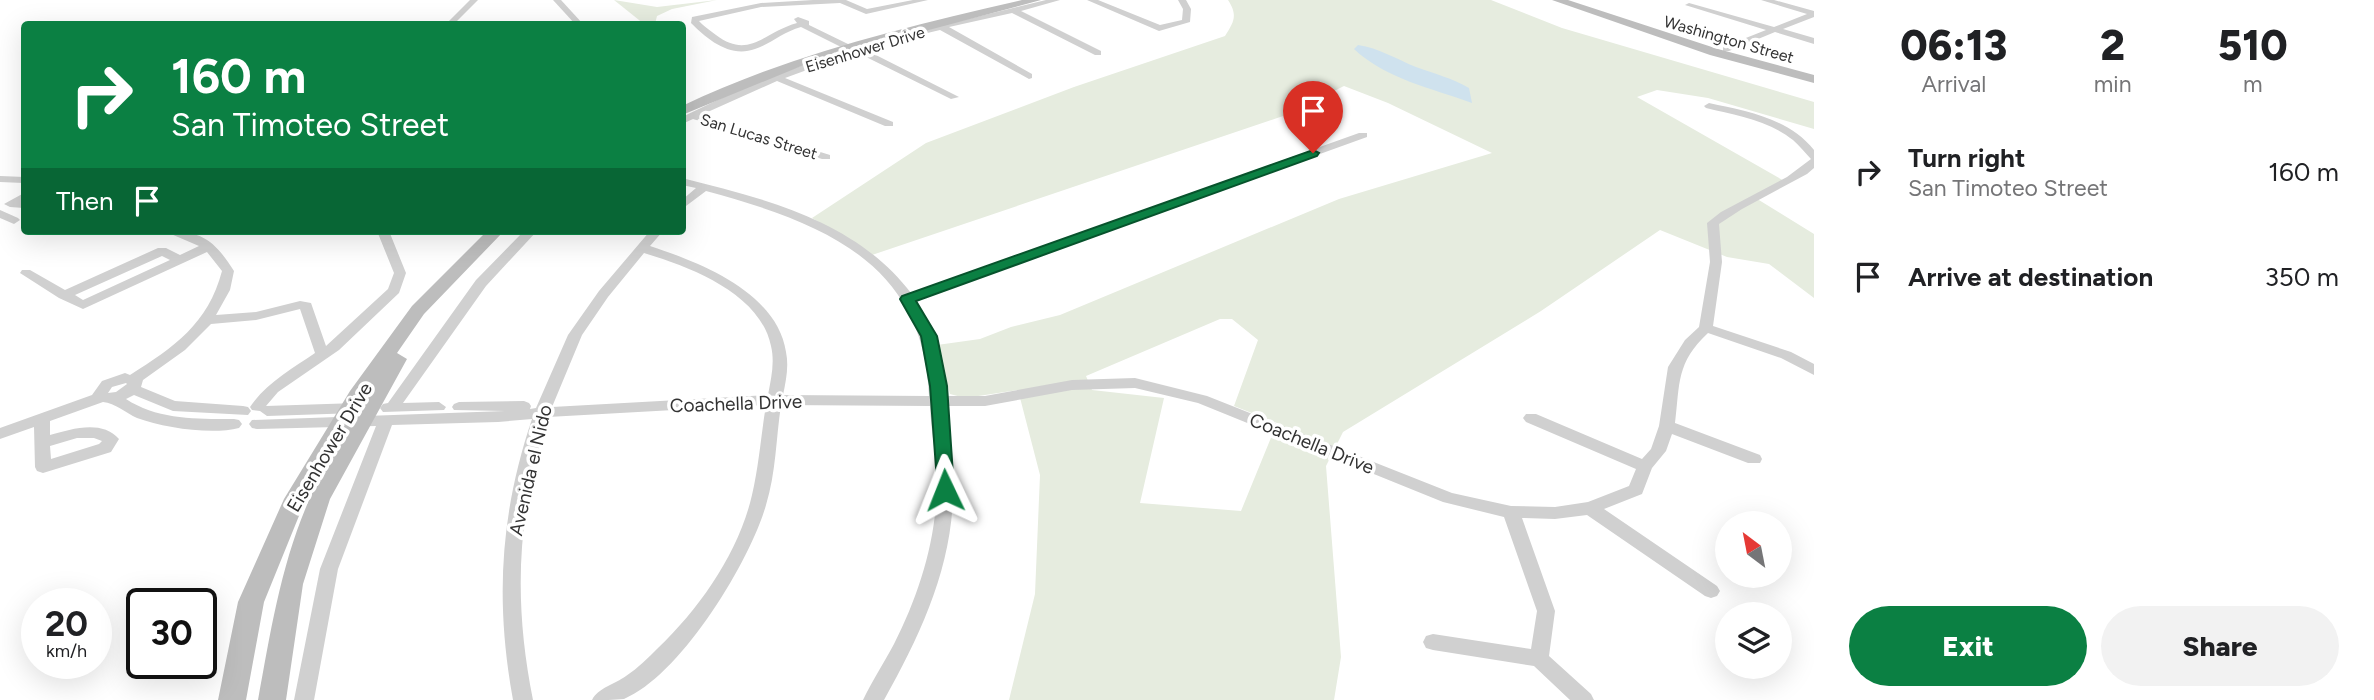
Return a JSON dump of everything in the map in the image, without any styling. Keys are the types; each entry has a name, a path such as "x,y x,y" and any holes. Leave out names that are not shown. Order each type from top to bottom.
{"main road":[{"name":"Eisenhower Drive","path":"686,101 768,67 848,44 1036,0"},
{"name":"Washington Street","path":"1557,0 1659,35 1814,79"},
{"name":"Washington Street","path":"1574,0 1726,49 1814,73"},
{"name":"Eisenhower Drive","path":"686,116 773,71 848,44 1015,5"},
{"path":"1585,10 1595,10 1648,25"},
{"path":"1659,35 1726,49"},
{"name":"Eisenhower Drive","path":"232,700 251,602 292,505 367,414 418,310 492,235"},
{"name":"Eisenhower Drive","path":"272,700 291,584 319,499 392,367 422,323 508,235"}],"street":[{"path":"453,21 474,0"},
{"path":"557,0 576,21"},
{"path":"805,23 780,32 753,47 738,49 725,46 695,23 695,19 761,5 827,0"},
{"path":"789,2 840,1 866,12 923,0"},
{"name":"Eisenhower Drive","path":"686,116 848,44 942,27 1015,5 1056,0"},
{"path":"1091,0 1159,28 1186,22 1187,9 1182,0"},
{"path":"1765,0 1814,13"},
{"path":"789,2 791,13 805,23 954,97"},
{"path":"1015,5 1098,53"},
{"path":"1689,5 1814,41"},
{"path":"1726,49 1814,13"},
{"path":"942,27 1029,76"},
{"path":"776,77 889,124"},
{"path":"1709,106 1754,116 1780,127 1811,167 1736,206 1713,223 1716,262 1706,328 1786,355 1814,370"},
{"name":"San Lucas Street","path":"686,116 826,157"},
{"path":"907,299 1363,135"},
{"path":"0,179 21,180"},
{"path":"686,182 764,202 804,218 842,238 895,282 929,336 938,386 937,403 945,490 938,548 926,598 897,660 873,700"},
{"path":"686,203 704,187"},
{"path":"19,206 10,205 12,201 21,197"},
{"path":"0,212 19,206"},
{"path":"0,212 14,220 0,226"},
{"path":"0,434 107,397 100,391 107,384 119,379 133,384 192,338 209,320 226,289 229,271 210,246 188,235"},
{"path":"250,413 273,389 323,356 394,290 399,281 398,264 385,235"},
{"name":"Eisenhower Drive","path":"304,700 329,569 367,414 481,283 527,235"},
{"name":"Avenida el Nido","path":"523,700 515,666 509,597 514,521 541,409 573,338 613,278 653,235"},
{"path":"26,273 83,305 210,246"},
{"path":"602,700 634,682 685,634 726,575 758,505 779,371 777,343 758,311 733,285 698,265 642,248"},
{"path":"209,320 256,316 300,305 306,306 323,356"},
{"name":"Coachella Drive","path":"459,407 578,409 774,400 937,403 985,401 1072,386 1135,383 1202,398 1449,498 1511,512 1555,513 1590,508 1636,490 1645,466 1658,451 1667,426 1675,367 1690,343 1706,328"},
{"name":"Coachella Drive","path":"133,384 173,406 250,413 367,414 541,409"},
{"name":"Coachella Drive","path":"107,397 127,409 186,425 250,413"},
{"name":"Coachella Drive","path":"250,413 243,427 439,407"},
{"path":"250,413 267,416 257,424"},
{"path":"1531,418 1645,466"},
{"path":"42,421 42,443"},
{"path":"1667,426 1754,459"},
{"path":"1590,508 1711,592"},
{"path":"1511,512 1546,611 1539,659"},
{"path":"1433,642 1539,659 1584,700"}],"shaded area":[{"path":"614,0 657,7 717,0 672,9 657,16 656,21 640,21"},
{"path":"1228,0 1491,0 1562,28 1814,102 1814,129 1708,98 1657,90 1637,97 1786,182 1754,197 1814,234 1814,298 1769,264 1727,257 1660,230 1541,311 1343,432 1326,466 1341,657 1334,700 1009,700 1035,594 1040,475 1018,390 965,398 950,394 937,345 980,339 1011,327 1060,315 1339,199 1492,153 1388,103 1344,86 1286,115 872,255 812,218 926,143 1074,87 1225,36 1234,18","holes":["1220,319 1232,319 1258,340 1234,406 1277,423 1241,511 1140,503 1164,398 1092,390 1086,376"]}],"water":[{"path":"1358,45 1380,51 1469,88 1472,103 1410,82 1380,68 1354,49"}],"route":[{"path":"945,490 937,403 938,386 929,336 907,299 1313,153"}]}
